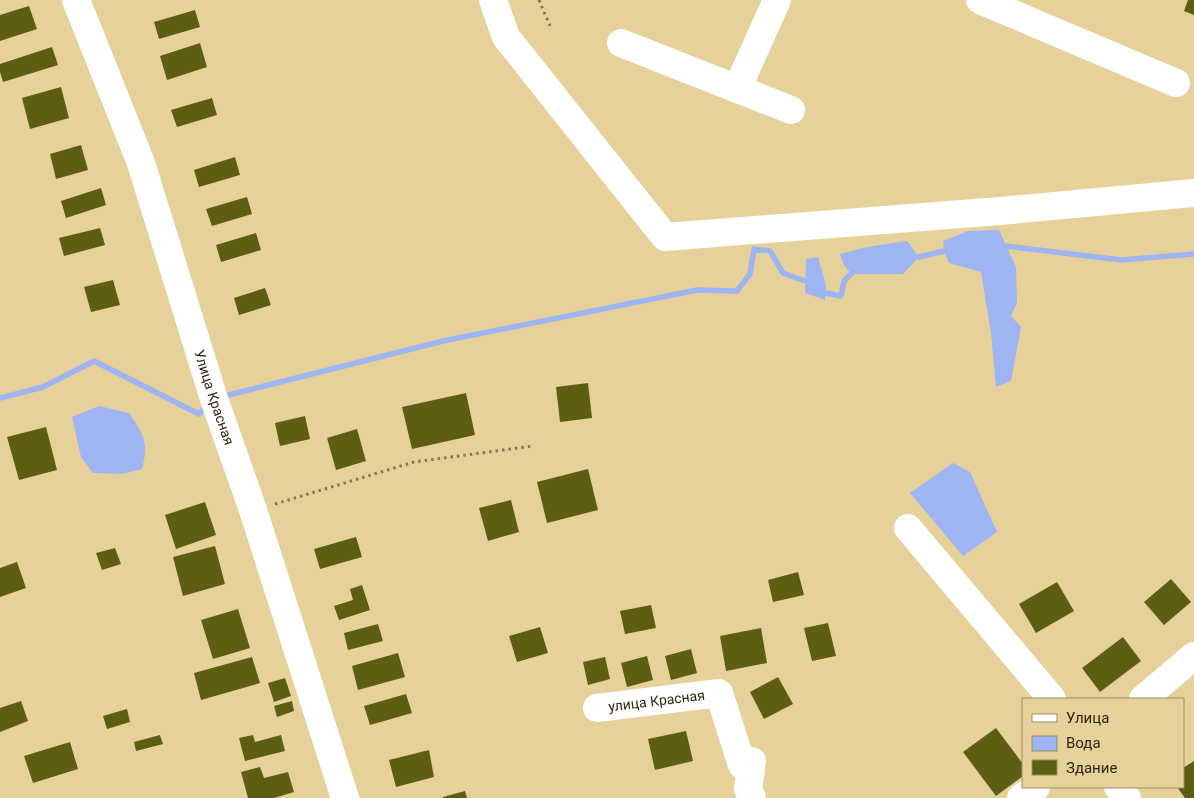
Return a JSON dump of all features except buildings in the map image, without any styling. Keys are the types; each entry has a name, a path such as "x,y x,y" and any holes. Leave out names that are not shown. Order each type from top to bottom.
{"street":[{"name":"Улица Красная","path":"76,0 141,163 214,398 253,510 344,798"},
{"path":"493,0 506,37 665,237 1000,211 1194,193"},
{"path":"737,89 777,0"},
{"path":"980,0 1176,83"},
{"path":"621,43 791,110"},
{"path":"908,528 1051,698"},
{"path":"1144,698 1194,656"},
{"name":"улица Красная","path":"597,708 719,693 742,765 752,766 748,789 752,798"},
{"path":"1021,798 1035,788"},
{"path":"1119,788 1127,798"}],"path":[{"path":"539,0 550,26"},
{"path":"253,510 414,462 533,446"}],"water":[{"path":"999,230 1016,267 1017,303 1011,316 1021,327 1011,381 996,387 991,333 981,272 949,263 944,251 943,241 968,231"},
{"path":"907,241 919,257 903,274 851,274 844,265 840,254 867,247"},
{"path":"818,257 826,285 825,300 805,293 806,259"},
{"path":"99,406 129,413 144,439 145,452 142,469 122,474 93,473 81,457 72,417"},
{"path":"953,463 970,472 997,532 963,556 910,493"}],"waterway":[{"path":"1006,246 1121,260 1194,254"},
{"path":"221,397 443,341 697,290 737,291 750,274 754,249 770,251 783,273 805,281"},
{"path":"919,257 944,251"},
{"path":"826,293 841,296 844,281 851,274"},
{"path":"0,398 43,387 94,361 199,414 207,406"}]}
